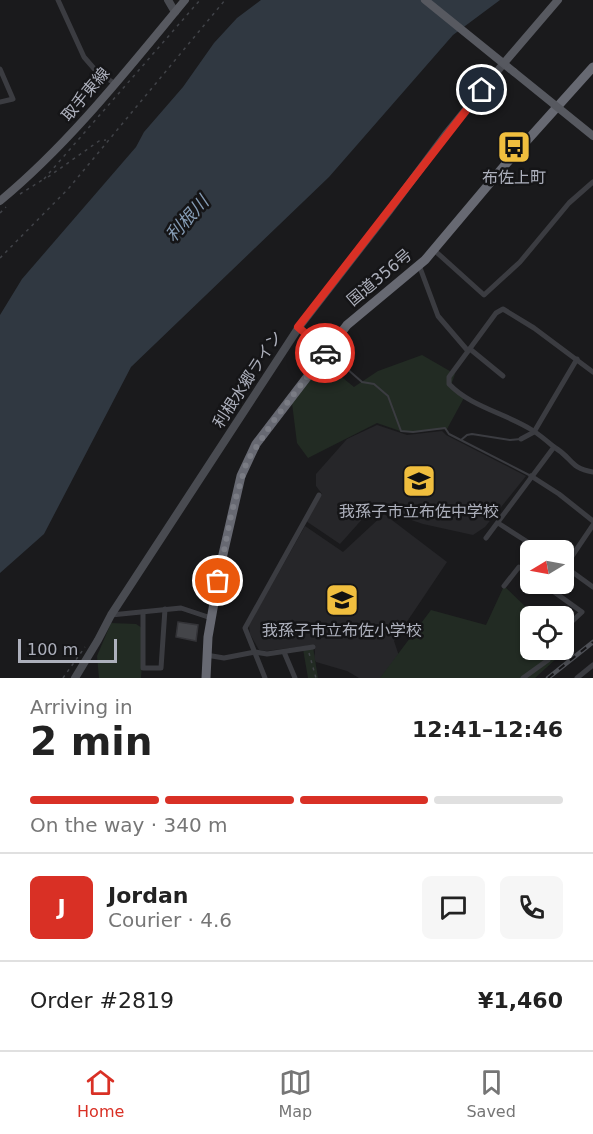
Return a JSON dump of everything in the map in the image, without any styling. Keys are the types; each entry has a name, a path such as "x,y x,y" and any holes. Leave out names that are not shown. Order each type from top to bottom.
{"highway":[{"name":"国道356号","path":"206,678 206,655 211,618 232,511 247,461 272,423 326,351 358,314 419,265 434,250 505,165 593,67"}],"main road":[{"path":"168,0 175,12"},
{"name":"取手東線","path":"0,201 48,158 185,0"},
{"path":"425,0 593,136"},
{"name":"利根水郷ライン","path":"75,678 99,640 111,615 298,327 389,212 501,60 558,0"}],"street":[{"path":"58,0 84,57 97,72 114,84"},
{"path":"0,69 13,99 0,102"},
{"path":"434,250 484,295 520,262 569,203 593,182"},
{"path":"419,265 438,316 469,350 503,376"},
{"path":"593,372 534,327 503,309 496,313 449,377 449,384 476,403 534,432 565,453 579,470 593,472"},
{"path":"298,327 326,351"},
{"path":"521,439 534,432 577,359"},
{"path":"486,538 554,447"},
{"path":"531,476 559,494 593,523 574,552"},
{"path":"265,678 245,628 319,495"},
{"path":"498,523 524,540"},
{"path":"504,586 520,568"},
{"path":"574,574 593,587"},
{"path":"561,594 582,612 574,619"},
{"path":"111,615 181,608 211,618"},
{"path":"143,612 143,668 161,668 165,609"},
{"path":"206,655 224,658 255,652 267,654 313,647"},
{"path":"284,652 296,678"},
{"path":"523,678 548,660"},
{"path":"577,678 591,667"},
{"path":"591,667 591,678"}],"lane":[{"path":"326,351 362,382 374,384 387,396 401,431 413,432 445,428 448,434 531,476"},
{"path":"461,440 472,434 510,440 521,439"}],"path":[{"path":"44,179 200,0"},
{"path":"0,258 69,188 106,140 225,0"},
{"path":"27,191 99,141 106,140"},
{"path":"0,213 10,202"},
{"path":"313,647 309,653 316,678"}],"shaded area":[{"path":"422,355 455,374 451,385 465,396 447,429 403,432 377,423 308,458 297,443 292,403 323,362 354,387 378,371"},
{"name":"我孫子市立布佐中学校","path":"377,425 407,435 442,431 526,476 485,527 473,535 423,524 373,507 340,544 306,521 322,494 316,486 316,474 347,439"},
{"name":"我孫子市立布佐小学校","path":"384,514 447,562 394,641 399,656 382,678 359,678 347,671 316,662 314,645 259,650 250,634 249,625 305,526 343,552"},
{"path":"504,586 525,606 520,606 520,660 555,660 535,678 380,678 431,610 486,625"},
{"path":"111,623 136,624 142,628 141,678 99,678 97,656"},
{"path":"313,647 318,678 308,678 303,649"}],"water":[{"name":"利根川","path":"261,0 500,0 453,35 329,177 131,367 44,534 0,573 0,315 22,279 136,147 144,132 183,87 214,43 237,18"}],"building":[{"path":"178,622 198,625 196,641 176,637"}],"railway":[{"path":"548,678 593,642"}],"way so far":[{"path":"218,581 232,511 247,461 256,444 325,353"}],"place":[{"name":"布佐上町","path":"514,147"},
{"name":"我孫子市立布佐中学校","path":"419,481"},
{"name":"我孫子市立布佐小学校","path":"342,600"}],"route":[{"path":"325,353 326,351 298,327 482,90"}]}
